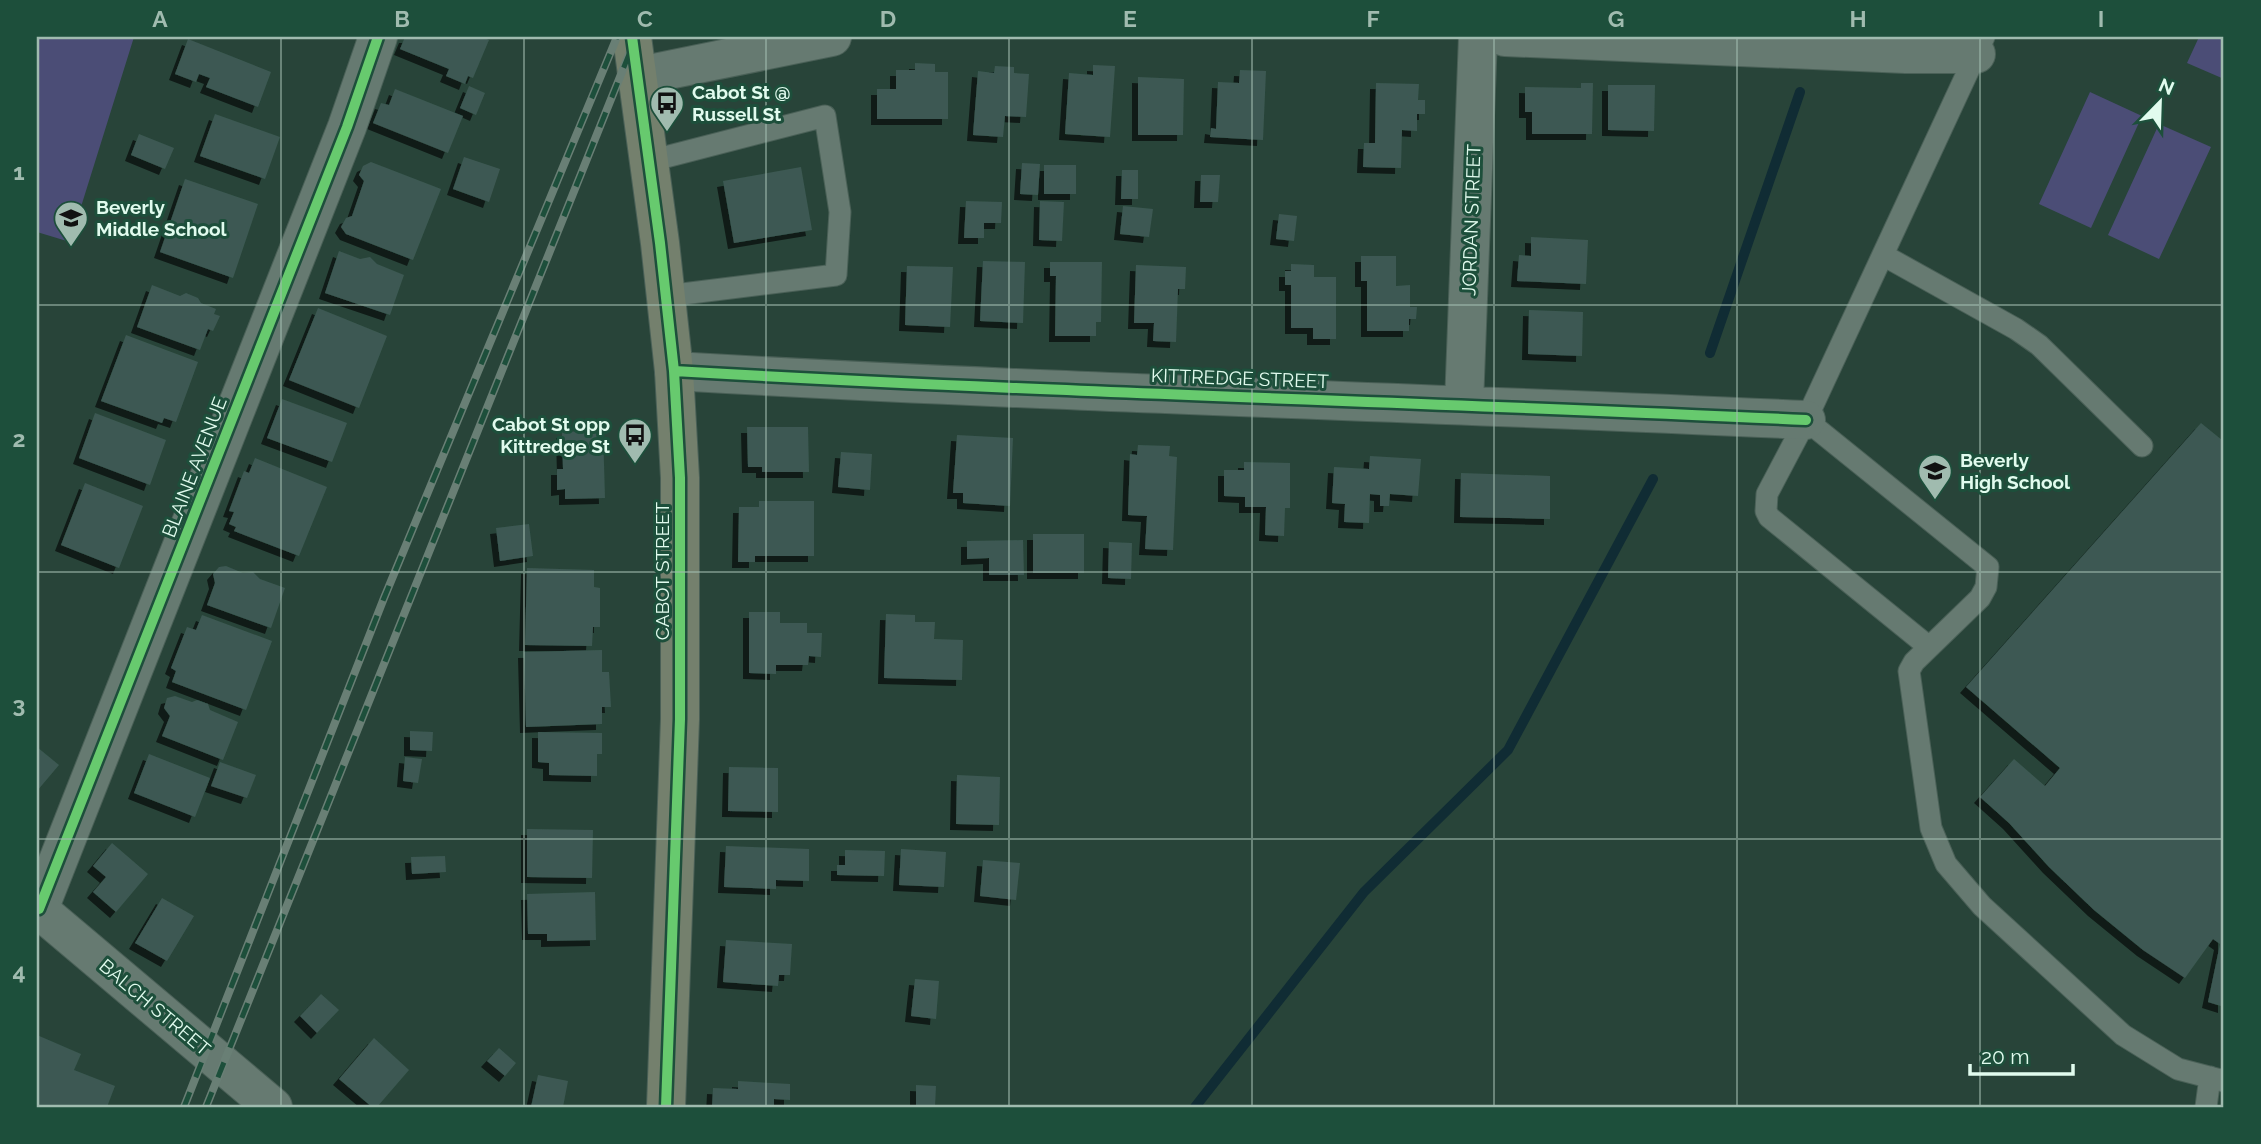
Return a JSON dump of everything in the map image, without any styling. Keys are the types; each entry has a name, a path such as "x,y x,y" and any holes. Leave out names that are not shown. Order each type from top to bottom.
{"highway":[{"name":"CABOT STREET","path":"632,37 666,296 674,371 680,478 680,719 666,1107"}],"street":[{"name":"BLAINE AVENUE","path":"38,908 342,140 379,37"},
{"path":"639,76 832,37"},
{"name":"JORDAN STREET","path":"1464,404 1478,37"},
{"path":"1505,37 1906,54 1980,45"},
{"name":"KITTREDGE STREET","path":"674,371 900,384 1464,404 1806,420"},
{"name":"BALCH STREET","path":"38,908 273,1107"}],"lane":[{"path":"1929,647 1769,517 1766,511 1767,495 1806,420 1980,45"},
{"path":"650,161 825,116 840,212 835,275 666,296"},
{"path":"1882,256 2016,329 2039,345 2143,446"},
{"path":"1806,420 1988,567 1986,587 1980,598 1914,662 1909,671 1931,828 1946,864 1982,906 2123,1035 2178,1069 2217,1079 2206,1107"}],"shaded area":[{"path":"37,37 134,37 70,242 37,232"},
{"path":"2199,37 2224,37 2224,79 2187,63"},
{"path":"2090,92 2142,116 2091,228 2039,204"},
{"path":"2159,124 2211,147 2159,259 2108,235"}],"building":[{"path":"405,37 482,37 489,40 473,78 468,76 465,84 446,76 449,69 400,49"},
{"path":"188,39 271,72 258,107 206,87 210,78 199,74 196,82 175,74"},
{"path":"915,63 935,64 935,72 948,72 948,119 877,119 877,89 896,89 896,70 915,70"},
{"path":"1093,65 1115,66 1110,137 1065,134 1069,73 1093,75"},
{"path":"995,66 1014,67 1014,73 1029,74 1026,117 1005,116 1003,137 973,135 978,71 994,73"},
{"path":"1240,70 1266,71 1263,140 1210,137 1211,128 1216,129 1218,82 1239,83"},
{"path":"1138,77 1184,79 1183,135 1138,135"},
{"path":"1376,83 1419,84 1418,100 1425,100 1425,114 1417,114 1417,131 1402,130 1401,168 1363,167 1364,143 1375,143"},
{"path":"1581,83 1593,83 1592,134 1532,134 1532,112 1525,112 1525,87 1581,88"},
{"path":"1608,85 1655,85 1654,131 1608,130"},
{"path":"469,86 485,93 476,115 460,108"},
{"path":"395,89 463,116 448,153 373,123 381,103 389,105"},
{"path":"215,114 280,137 265,179 200,156"},
{"path":"139,134 174,148 165,169 131,155"},
{"path":"464,157 500,169 489,202 453,189"},
{"path":"371,162 441,189 413,260 346,234 341,227 346,218 352,216 364,181 359,175 363,166"},
{"path":"1022,163 1040,164 1038,195 1020,194"},
{"path":"1044,165 1076,165 1076,194 1044,194"},
{"path":"801,167 812,230 734,243 723,181"},
{"path":"1122,170 1138,170 1138,199 1121,199"},
{"path":"1201,175 1220,175 1218,202 1200,202"},
{"path":"185,179 258,204 233,278 160,252"},
{"path":"966,201 1002,202 1001,223 984,223 984,238 964,238"},
{"path":"1040,201 1064,202 1062,241 1039,240"},
{"path":"1123,206 1153,209 1149,237 1120,234"},
{"path":"1279,214 1297,216 1294,241 1276,239"},
{"path":"1531,237 1588,240 1586,284 1517,281 1519,255 1531,256"},
{"path":"339,251 360,259 370,257 377,264 404,275 390,315 325,293"},
{"path":"1361,256 1396,256 1396,286 1410,285 1410,307 1417,307 1416,319 1409,319 1409,331 1367,331 1367,281 1361,281"},
{"path":"983,261 1025,262 1023,323 980,321"},
{"path":"1050,262 1102,262 1101,322 1096,322 1096,336 1055,336 1056,276 1050,276"},
{"path":"1291,264 1314,265 1314,277 1336,277 1336,339 1313,339 1313,328 1291,328 1291,285 1285,285 1285,271 1291,271"},
{"path":"1136,265 1186,267 1185,289 1178,289 1176,342 1153,341 1154,323 1134,323"},
{"path":"907,266 953,267 950,327 905,325"},
{"path":"152,285 180,296 186,293 216,309 214,314 220,316 213,331 208,329 200,350 137,327"},
{"path":"318,308 387,336 359,408 289,380"},
{"path":"1529,310 1583,312 1582,356 1528,354"},
{"path":"126,335 198,362 176,422 164,418 162,423 101,401"},
{"path":"282,399 347,423 332,462 267,438"},
{"path":"95,413 166,440 150,485 79,458"},
{"path":"2201,423 2222,440 2224,438 2224,1007 2208,1002 2220,944 2213,939 2185,978 2143,950 2094,910 1980,797 2014,759 2045,786 2060,768 1966,687"},
{"path":"747,427 808,427 809,472 762,472 762,467 748,467"},
{"path":"603,430 605,498 565,499 565,489 557,490 557,469 563,469 562,432"},
{"path":"957,435 1013,438 1010,506 963,503 963,493 953,493"},
{"path":"1138,445 1170,446 1169,456 1177,457 1173,550 1145,549 1147,516 1128,515 1130,454 1137,455"},
{"path":"841,452 872,454 870,490 838,487"},
{"path":"1370,456 1421,459 1418,496 1390,494 1389,506 1380,506 1380,495 1370,494 1369,523 1344,522 1345,504 1332,503 1334,467 1369,469"},
{"path":"255,458 327,487 299,556 234,531 236,527 229,524 234,512 229,511 244,471 249,473"},
{"path":"1244,462 1290,463 1290,508 1285,508 1284,536 1265,535 1266,507 1245,507 1245,497 1224,496 1224,470 1244,470"},
{"path":"1461,473 1550,476 1550,519 1460,517"},
{"path":"85,483 143,506 119,568 61,545"},
{"path":"759,501 814,501 814,556 755,556 755,562 738,562 739,507 759,507"},
{"path":"529,524 533,556 500,561 496,528"},
{"path":"1033,534 1084,534 1084,573 1033,573"},
{"path":"1023,540 1024,575 989,575 989,558 967,559 967,541"},
{"path":"1109,542 1132,543 1131,579 1108,578"},
{"path":"226,566 243,573 253,572 260,579 285,588 271,628 207,605 215,583 213,574 219,567"},
{"path":"527,568 594,570 594,587 600,588 600,627 593,627 592,646 525,645"},
{"path":"749,612 780,612 780,623 807,623 807,633 822,633 821,657 809,656 808,665 776,665 776,674 749,673"},
{"path":"886,614 915,615 915,622 935,622 934,639 963,640 962,680 884,678"},
{"path":"202,615 272,641 246,710 172,682 176,671 171,668 187,627 196,630"},
{"path":"602,650 602,672 609,672 611,707 602,707 602,724 526,727 524,652"},
{"path":"175,696 208,704 210,710 238,722 223,760 162,736 170,716 164,708 167,698"},
{"path":"410,731 433,732 432,751 410,750"},
{"path":"538,732 602,733 602,754 597,754 597,776 549,775 549,763 538,762"},
{"path":"37,747 59,765 37,791"},
{"path":"149,754 210,778 195,817 134,793"},
{"path":"405,757 422,759 418,783 403,781"},
{"path":"220,762 256,775 247,798 211,786"},
{"path":"729,767 778,768 778,812 728,811"},
{"path":"957,775 1000,777 999,825 956,824"},
{"path":"527,829 593,830 592,878 527,877"},
{"path":"112,843 148,874 116,912 93,892 106,877 93,866"},
{"path":"726,846 809,849 809,881 776,880 776,889 724,887"},
{"path":"901,849 946,852 944,887 899,885"},
{"path":"845,850 885,851 884,876 837,875 837,865 845,865"},
{"path":"445,856 446,872 412,874 411,857"},
{"path":"983,860 1020,863 1016,900 980,896"},
{"path":"595,892 596,940 547,941 547,934 528,934 527,894"},
{"path":"162,898 194,916 167,961 135,943"},
{"path":"726,940 792,944 790,975 779,975 778,986 723,982"},
{"path":"915,979 939,981 936,1019 911,1016"},
{"path":"321,994 339,1010 317,1033 300,1016"},
{"path":"37,1035 81,1054 74,1070 115,1086 107,1107 37,1107"},
{"path":"374,1038 409,1070 377,1107 372,1107 339,1079"},
{"path":"499,1048 516,1063 505,1076 487,1061"},
{"path":"538,1075 568,1081 563,1107 531,1107"},
{"path":"738,1081 790,1084 790,1100 774,1099 774,1107 712,1107 713,1088 738,1089"},
{"path":"916,1085 936,1086 935,1107 916,1107"}],"waterway":[{"path":"1710,353 1800,92"},
{"path":"1195,1107 1364,892 1508,750 1653,479"}],"railway":[{"path":"184,1107 384,598 617,37"},
{"path":"206,1107 636,37"}],"cycle path":[{"path":"39,909 347,127 378,37"},
{"path":"632,37 674,371 680,478 680,719 666,1107"},
{"path":"674,371 1806,420"}],"place":[{"name":"Cabot St @ Russell St","path":"667,133"},
{"name":"Beverly Middle School","path":"71,248"},
{"name":"Cabot St opp Kittredge St","path":"635,465"},
{"name":"Beverly High School","path":"1935,501"}]}
